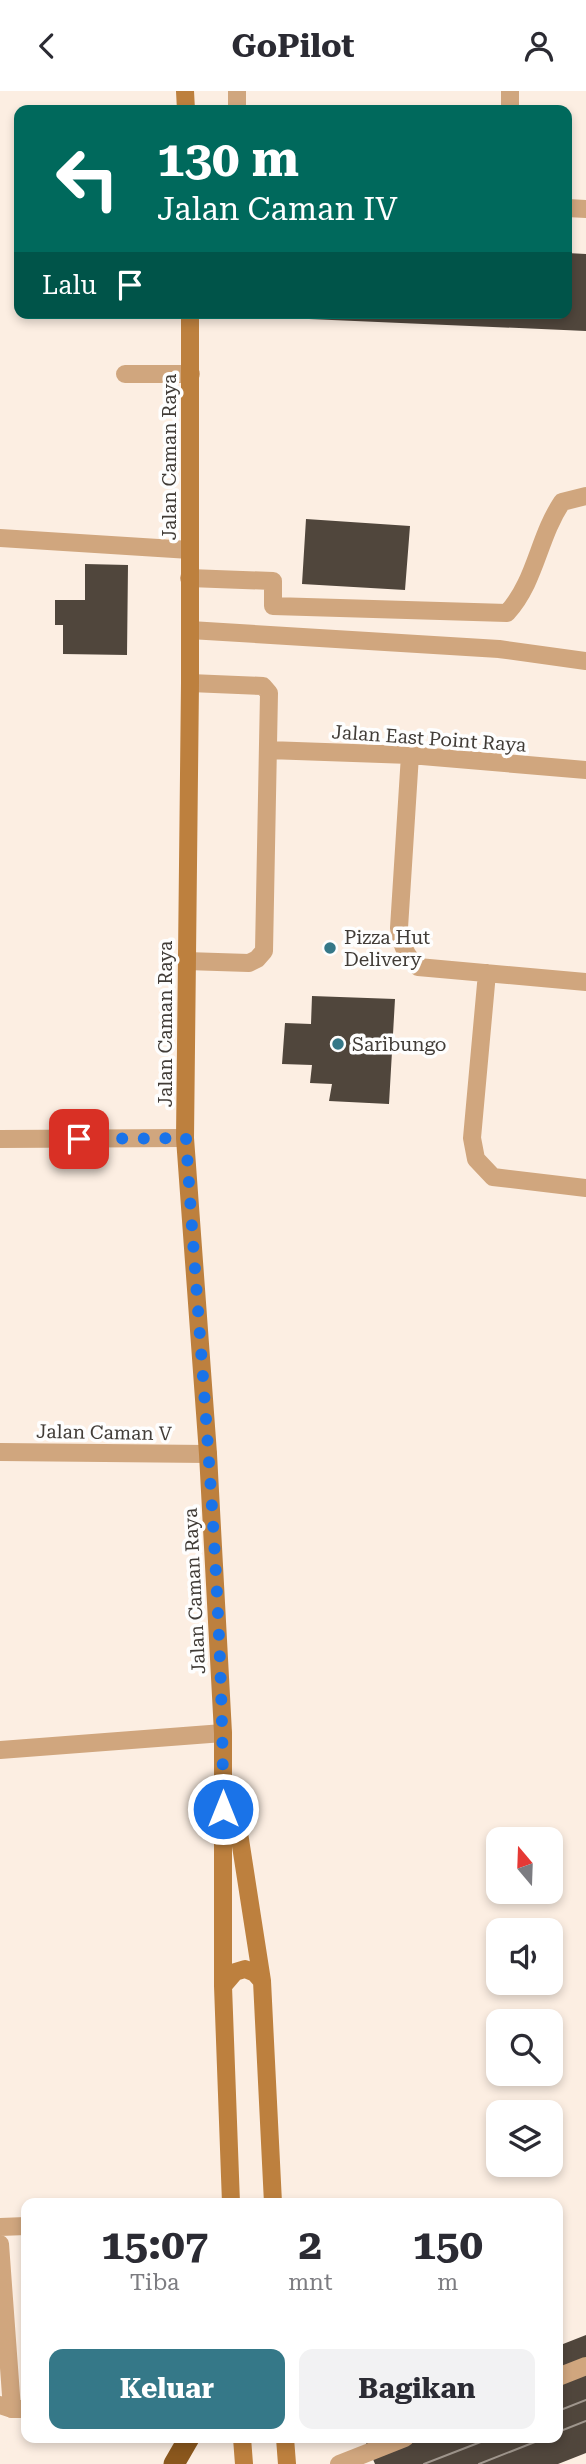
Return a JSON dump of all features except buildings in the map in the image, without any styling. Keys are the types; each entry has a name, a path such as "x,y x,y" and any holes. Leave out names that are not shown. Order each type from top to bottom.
{"highway":[{"path":"174,2464 186,2443"}],"main road":[{"name":"Jalan Caman Raya","path":"190,319 186,1138 208,1454 223,1733 223,1986 231,2198"},
{"name":"Jalan Caman Raya","path":"223,1733 262,1981 273,2198"},
{"path":"223,1986 235,1972 246,1969 255,1973 262,1981"},
{"path":"242,2443 244,2464"},
{"path":"285,2443 287,2464"}],"street":[{"path":"125,374 191,374"},
{"path":"190,578 273,581 273,605 507,613 526,588 549,522 562,502 586,496"},
{"path":"0,537 190,550"},
{"path":"190,630 499,649 586,661"},
{"path":"186,961 248,963 257,959 264,951 269,693 263,686 190,683"},
{"name":"Jalan East Point Raya","path":"268,750 410,755 586,770"},
{"path":"410,755 399,928 402,947 407,957 418,967 586,982"},
{"path":"486,973 471,1138 476,1159 493,1177 586,1188"},
{"path":"0,1139 186,1138"},
{"name":"Jalan Caman V","path":"0,1451 208,1454"},
{"path":"0,1749 223,1733"},
{"path":"0,2227 21,2226"},
{"path":"0,2244 13,2408"},
{"path":"563,2375 586,2366"},
{"path":"339,2464 392,2443"}],"tram line":[{"path":"563,2409 586,2400"},
{"path":"563,2430 586,2421"},
{"path":"424,2464 478,2443"},
{"path":"479,2464 532,2443"}],"place":[{"name":"Pizza Hut Delivery","path":"330,948"},
{"name":"Saribungo","path":"338,1044"}],"route":[{"path":"79,1139 186,1138 208,1454 223,1733 223,1809"}]}
